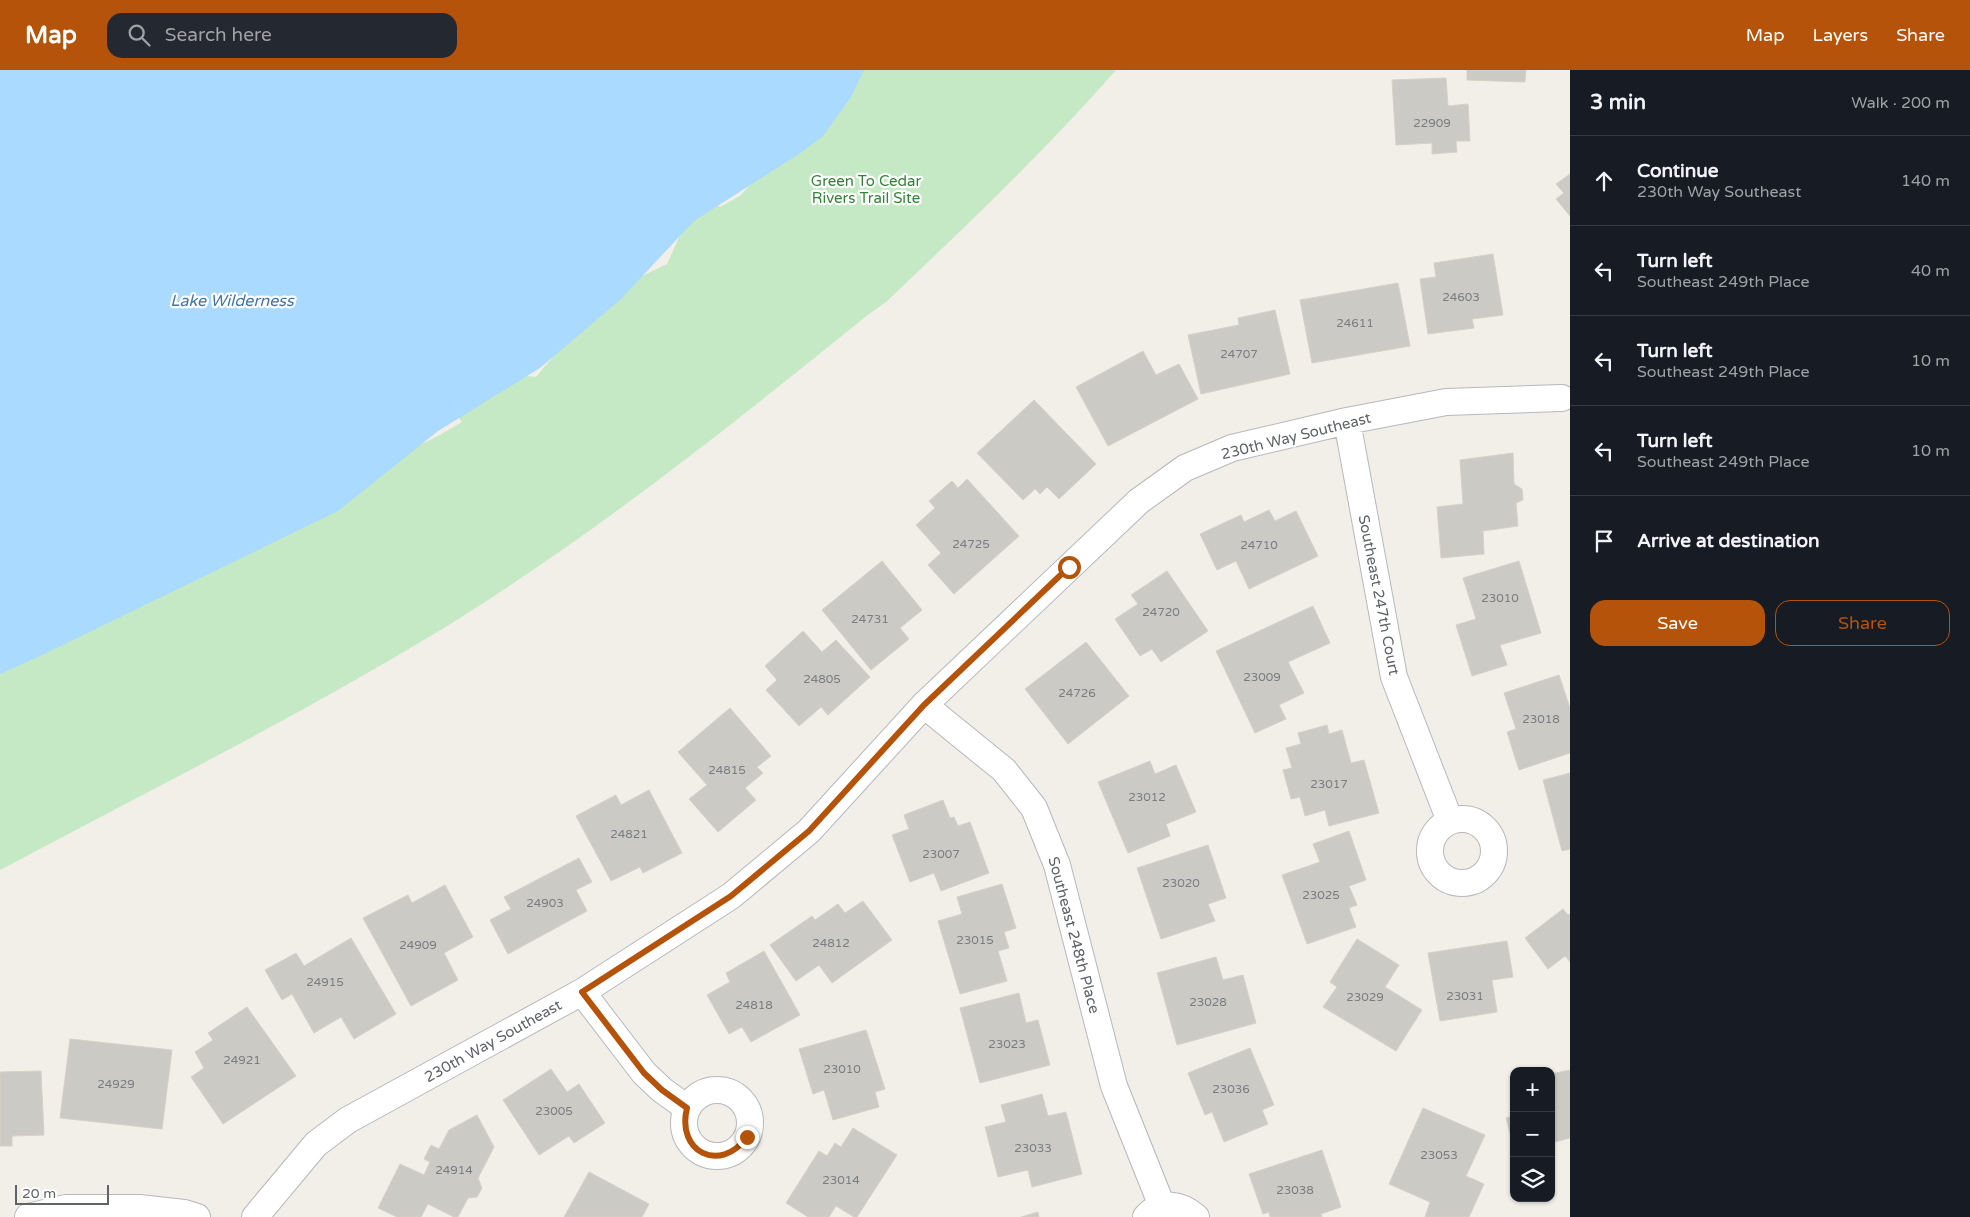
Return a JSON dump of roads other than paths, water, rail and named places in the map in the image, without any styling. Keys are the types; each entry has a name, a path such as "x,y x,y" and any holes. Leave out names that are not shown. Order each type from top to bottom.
{"street":[{"name":"230th Way Southeast","path":"255,1217 316,1144 348,1120 582,992 731,896 767,868 809,831 924,705 1139,500 1185,468 1232,448 1347,421 1446,402 1567,395"},
{"name":"Southeast 247th Court","path":"1347,421 1394,677 1450,821"},
{"name":"Southeast 248th Place","path":"924,705 1004,770 1034,808 1057,865 1114,1086 1154,1212 1174,1205 1186,1209 1196,1217"},
{"path":"582,992 644,1073 662,1090 687,1108"},
{"path":"28,1217 66,1208 139,1208 184,1213 197,1217"}],"water":[{"name":"Lake Wilderness","path":"0,70 864,70 851,97 823,136 802,152 694,221 620,300 540,368 438,431 338,511 0,674"}],"park label":[{"name":"Green To Cedar Rivers Trail Site","path":"866,190"}]}
